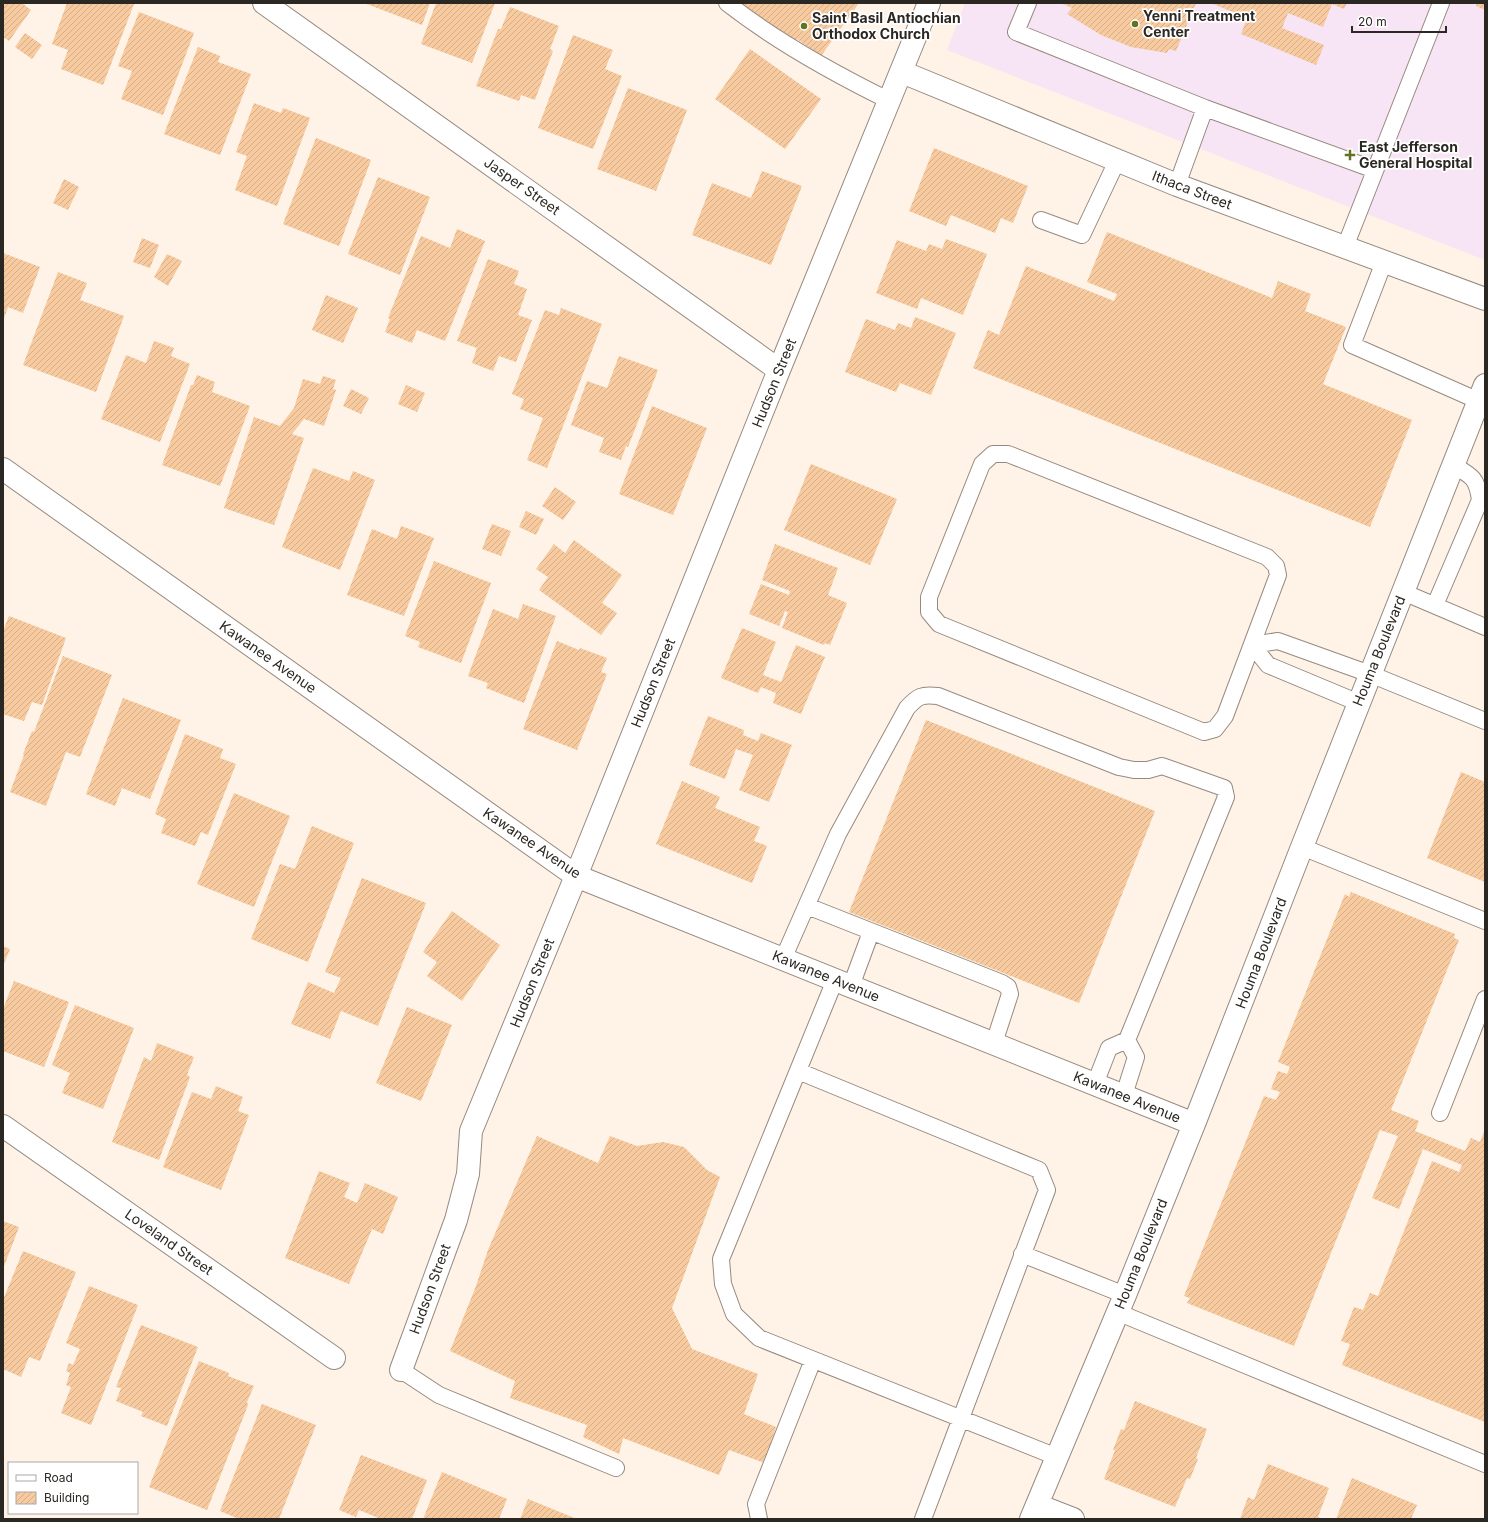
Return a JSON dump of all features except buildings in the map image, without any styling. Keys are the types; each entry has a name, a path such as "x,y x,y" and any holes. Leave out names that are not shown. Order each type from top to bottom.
{"street":[{"name":"Jasper Street","path":"264,3 779,370"},
{"name":"Hudson Street","path":"401,1370 456,1220 468,1174 471,1131 576,876 779,370 929,3"},
{"name":"Ithaca Street","path":"902,72 1177,186 1485,299"},
{"name":"Houma Boulevard","path":"1034,1512 1194,1124 1402,592 1482,393"},
{"name":"Kawanee Avenue","path":"3,469 576,876 1194,1124"},
{"name":"Loveland Street","path":"3,1126 334,1358"},
{"path":"1034,1512 1073,1519"}],"lane":[{"path":"727,3 799,53 836,74 890,101"},
{"path":"1028,3 1016,32 1205,108 1375,170"},
{"path":"1345,247 1441,3"},
{"path":"1177,186 1205,108"},
{"path":"1041,220 1082,235 1117,161"},
{"path":"1384,262 1352,346 1482,393"},
{"path":"993,454 1008,454 1267,557 1276,566 1278,575 1252,645 1225,716 1215,729 1204,732 939,624 929,612 929,597 982,464 993,454"},
{"path":"1435,605 1480,500 1478,486 1469,474 1453,465"},
{"path":"1402,592 1485,627"},
{"path":"1252,645 1278,641 1370,674 1485,721"},
{"path":"1252,645 1268,666 1359,703"},
{"path":"783,959 838,834 907,708 915,699 925,695 938,696 1119,767 1134,770 1148,770 1162,766 1224,788 1226,797 1127,1040 1109,1048 1095,1084"},
{"path":"1302,848 1485,921"},
{"path":"806,906 1002,983 1008,988 1010,994 994,1043"},
{"path":"871,932 798,1071 721,1259 723,1284 734,1314 759,1338 1056,1457"},
{"path":"1440,1113 1485,999"},
{"path":"1124,1095 1136,1058 1127,1040"},
{"path":"798,1071 1039,1170 1047,1190 962,1419 923,1519"},
{"path":"1022,1254 1121,1303 1485,1464"},
{"path":"759,1519 756,1504 813,1360"},
{"path":"401,1370 439,1395 616,1468"}],"shaded area":[{"name":"East Jefferson General Hospital","path":"965,3 1485,3 1485,260 947,50"}],"place":[{"name":"Yenni Treatment Center","path":"1135,24"},
{"name":"Saint Basil Antiochian Orthodox Church","path":"804,26"},
{"name":"East Jefferson General Hospital","path":"1350,155"}]}
